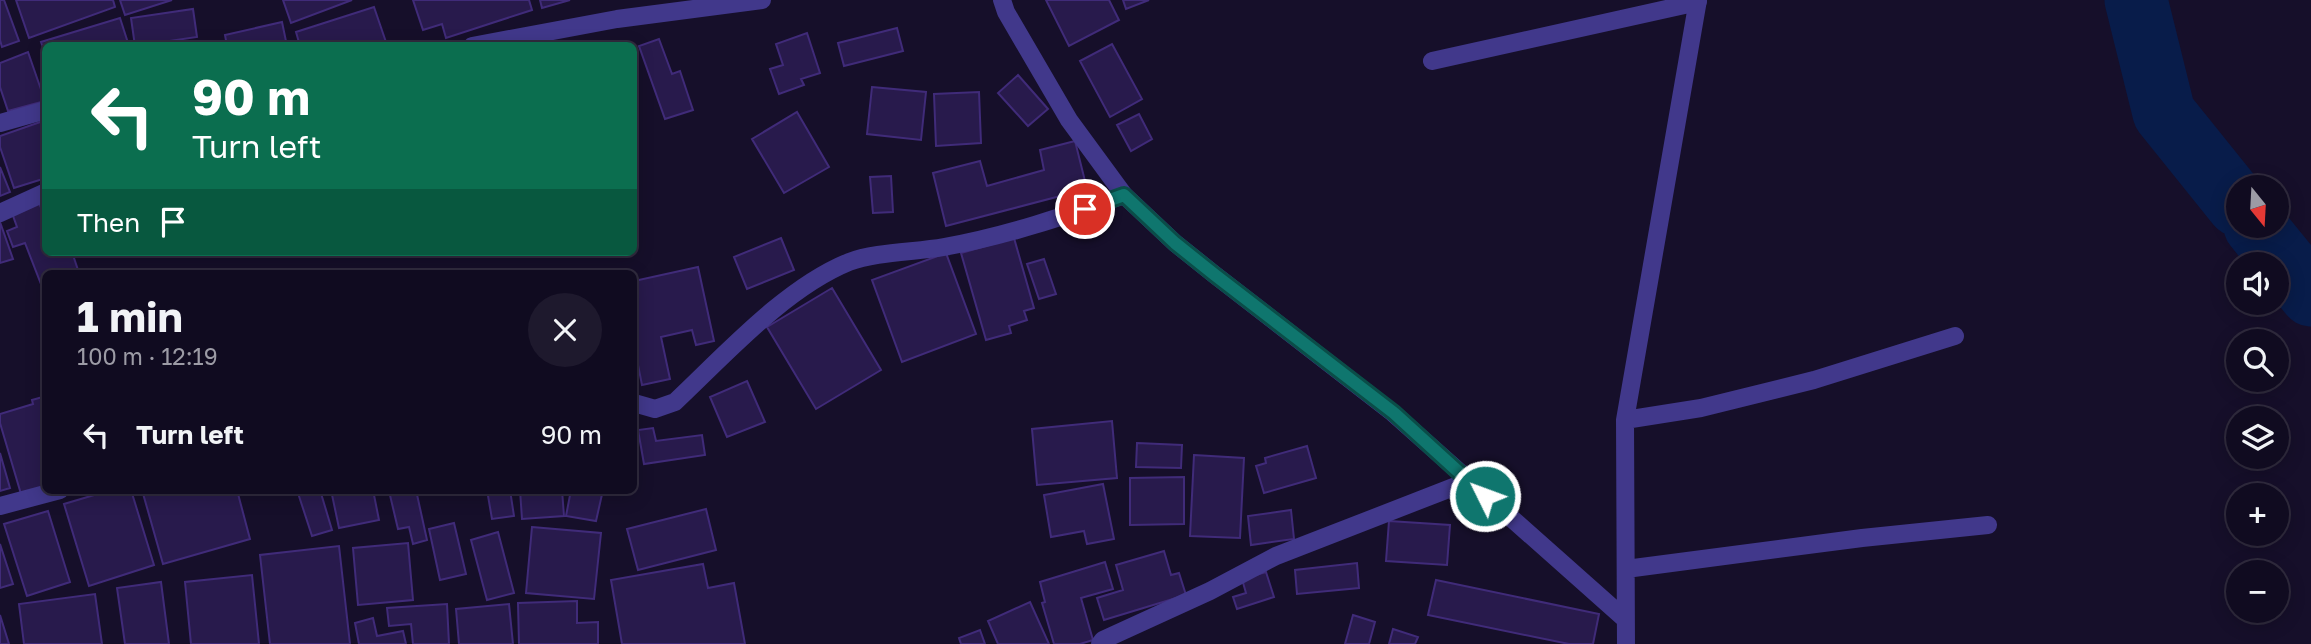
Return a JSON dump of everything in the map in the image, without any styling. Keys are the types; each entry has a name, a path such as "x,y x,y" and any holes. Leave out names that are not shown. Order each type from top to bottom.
{"street":[{"path":"493,42 617,19 762,0"},
{"path":"1002,0 1006,12 1069,120 1124,195 1175,243 1394,413 1625,619"},
{"path":"1432,61 1698,1 1625,420 1626,644"},
{"path":"0,123 42,111"},
{"path":"0,213 42,194"},
{"path":"637,404 656,409 675,402 787,299 852,261 1001,235 1124,195"},
{"path":"1625,420 1701,408 1801,383 1955,336"},
{"path":"1100,644 1103,640 1210,591 1276,556 1469,481"},
{"path":"0,506 45,494"},
{"path":"1626,569 1862,538 1989,525"}],"building":[{"path":"0,0 4,0 19,41 2,47 0,40"},
{"path":"16,0 113,0 115,7 29,38"},
{"path":"120,0 172,0 125,15"},
{"path":"283,0 352,0 291,23"},
{"path":"413,0 529,0 532,10 446,38 442,24 423,30"},
{"path":"540,0 570,0 542,8"},
{"path":"1046,0 1109,0 1119,20 1069,46"},
{"path":"1123,0 1149,0 1126,9"},
{"path":"374,7 386,42 299,42 296,32"},
{"path":"193,9 197,37 163,42 134,42 131,18"},
{"path":"120,18 128,42 42,42 42,45 41,42"},
{"path":"282,22 286,42 226,42 225,35"},
{"path":"897,28 903,51 844,66 838,43"},
{"path":"807,33 820,73 801,79 804,85 779,94 770,69 783,65 776,44"},
{"path":"659,39 672,74 680,71 693,110 665,119 639,46"},
{"path":"1112,44 1142,99 1110,117 1080,61"},
{"path":"28,52 42,92 42,102 8,111 0,87 0,63"},
{"path":"1018,75 1048,109 1028,126 998,93"},
{"path":"872,87 926,92 921,140 867,134"},
{"path":"979,92 981,143 936,146 934,94"},
{"path":"797,112 829,167 784,193 752,139"},
{"path":"1139,114 1152,139 1131,151 1117,125"},
{"path":"42,121 42,179 14,188 0,147 0,136"},
{"path":"1075,141 1087,189 946,226 933,173 980,161 987,186 1044,170 1040,150"},
{"path":"0,167 10,192 0,196"},
{"path":"891,176 893,212 873,213 870,177"},
{"path":"39,203 42,210 42,256 73,256 78,270 42,270 42,287 25,243 13,247 7,231 17,227 12,213"},
{"path":"0,222 13,259 0,263"},
{"path":"781,238 794,270 747,289 734,257"},
{"path":"1014,238 1034,308 1024,311 1027,320 1009,326 1011,333 986,340 961,253"},
{"path":"946,253 976,334 902,362 872,280"},
{"path":"1044,259 1056,294 1039,299 1027,264"},
{"path":"698,267 714,341 696,345 692,330 661,337 670,379 642,385 637,360 637,280"},
{"path":"832,288 881,370 816,409 767,327"},
{"path":"747,381 765,422 727,437 710,397"},
{"path":"42,397 42,488 21,494 0,423 0,414 33,404 32,400"},
{"path":"1112,421 1117,478 1037,485 1032,429"},
{"path":"653,428 656,441 702,435 705,455 644,464 638,430"},
{"path":"1137,443 1182,445 1181,468 1136,467"},
{"path":"1307,446 1316,478 1264,493 1256,466 1266,463 1265,458"},
{"path":"0,453 10,488 0,491"},
{"path":"1194,455 1244,458 1240,538 1190,536"},
{"path":"1184,477 1184,524 1130,525 1130,478"},
{"path":"1103,484 1114,539 1087,544 1084,531 1051,537 1044,495"},
{"path":"98,494 132,494 154,565 89,586 64,504"},
{"path":"143,494 238,494 250,539 163,564"},
{"path":"298,494 321,494 332,530 312,536"},
{"path":"332,494 374,494 379,520 339,528"},
{"path":"390,494 417,494 427,540 413,544 409,527 398,529"},
{"path":"488,494 511,494 514,516 492,519"},
{"path":"520,494 562,494 564,516 522,519"},
{"path":"570,494 602,494 596,521 566,516"},
{"path":"706,509 716,550 638,570 627,529"},
{"path":"1291,510 1294,539 1251,545 1248,516"},
{"path":"48,511 70,582 27,596 4,524"},
{"path":"1389,521 1450,525 1447,565 1386,561"},
{"path":"454,523 466,574 440,580 429,529"},
{"path":"532,527 601,533 594,599 526,593"},
{"path":"498,532 514,593 487,600 471,540"},
{"path":"408,543 413,600 358,605 353,548"},
{"path":"0,544 13,584 0,588"},
{"path":"339,546 350,644 270,644 260,555"},
{"path":"1164,551 1171,575 1179,573 1186,595 1104,620 1097,598 1123,590 1116,565"},
{"path":"1105,562 1113,589 1081,598 1093,640 1080,644 1054,644 1042,603 1045,602 1040,582"},
{"path":"1357,563 1359,588 1297,594 1295,570"},
{"path":"703,564 708,588 734,583 745,644 622,644 611,580"},
{"path":"1266,572 1274,597 1237,609 1233,597 1246,593 1242,579"},
{"path":"252,575 259,644 191,644 185,582"},
{"path":"1436,580 1599,614 1593,644 1569,644 1428,615"},
{"path":"161,582 169,644 125,644 117,588"},
{"path":"95,594 102,644 24,644 19,604"},
{"path":"577,601 577,623 598,622 598,644 519,644 518,603"},
{"path":"1030,602 1049,644 998,644 988,621"},
{"path":"447,604 449,644 413,644 411,624 389,626 387,608"},
{"path":"509,604 513,644 459,644 456,609"},
{"path":"0,615 9,644 0,644"},
{"path":"1353,615 1375,622 1369,644 1345,644"},
{"path":"373,618 377,636 403,631 406,644 359,644 355,623"},
{"path":"1393,629 1418,637 1415,644 1389,644"},
{"path":"980,630 985,644 961,644 959,638"}],"waterway":[{"path":"2136,0 2164,113 2226,190"},
{"path":"2265,238 2311,295"}],"route":[{"path":"1085,209 1124,195 1175,243 1394,413 1485,496"}]}
